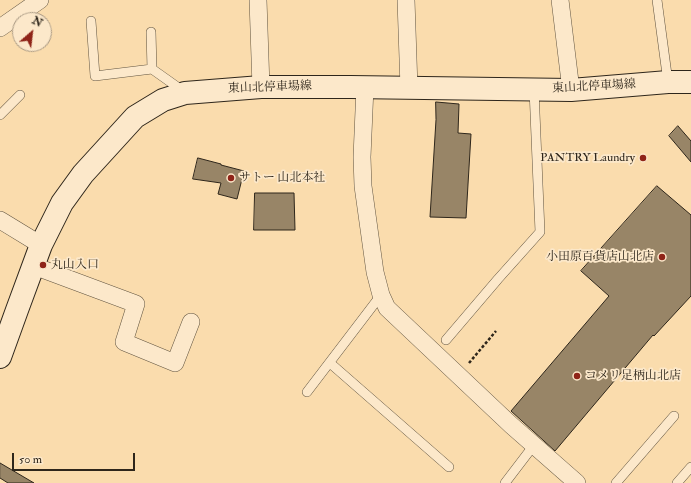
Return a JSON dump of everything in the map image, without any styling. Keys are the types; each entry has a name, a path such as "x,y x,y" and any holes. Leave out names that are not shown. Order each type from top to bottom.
{"main road":[{"name":"東山北停車場線","path":"0,358 41,245 62,203 83,174 130,123 135,118 163,100 185,93 261,87 571,90 668,82 691,82"}],"street":[{"path":"0,28 40,0"},
{"path":"258,0 261,87"},
{"path":"406,0 409,88"},
{"path":"560,0 571,90"},
{"path":"365,87 362,157 363,186 375,272 381,295 388,308 511,425 577,483"},
{"path":"0,220 41,245"},
{"path":"34,266 136,304 124,342 175,363 192,322"}],"lane":[{"path":"657,0 668,82"},
{"path":"91,21 95,76 152,69 185,93"},
{"path":"151,32 152,69"},
{"path":"446,340 540,232 534,89"},
{"path":"0,115 20,95"},
{"path":"307,392 381,295"},
{"path":"330,363 449,467"},
{"path":"616,483 674,416"},
{"path":"505,483 534,446"},
{"path":"677,483 691,467"}],"path":[{"path":"458,375 496,331"}],"building":[{"path":"436,102 459,104 458,133 471,134 466,218 430,217"},
{"path":"678,126 691,141 691,162 669,136"},
{"path":"198,158 244,171 237,199 218,194 221,183 193,179"},
{"path":"657,186 691,215 691,296 654,336 653,335 555,451 511,411 609,296 581,271"},
{"path":"255,193 294,193 295,230 254,230"},
{"path":"0,463 34,483 8,483 0,478"}],"place":[{"name":"PANTRY Laundry","path":"643,158"},
{"name":"サトー 山北本社","path":"231,178"},
{"name":"小田原百貨店山北店","path":"662,257"},
{"name":"丸山入口","path":"43,265"},
{"name":"コメリ足柄山北店","path":"577,376"}]}
